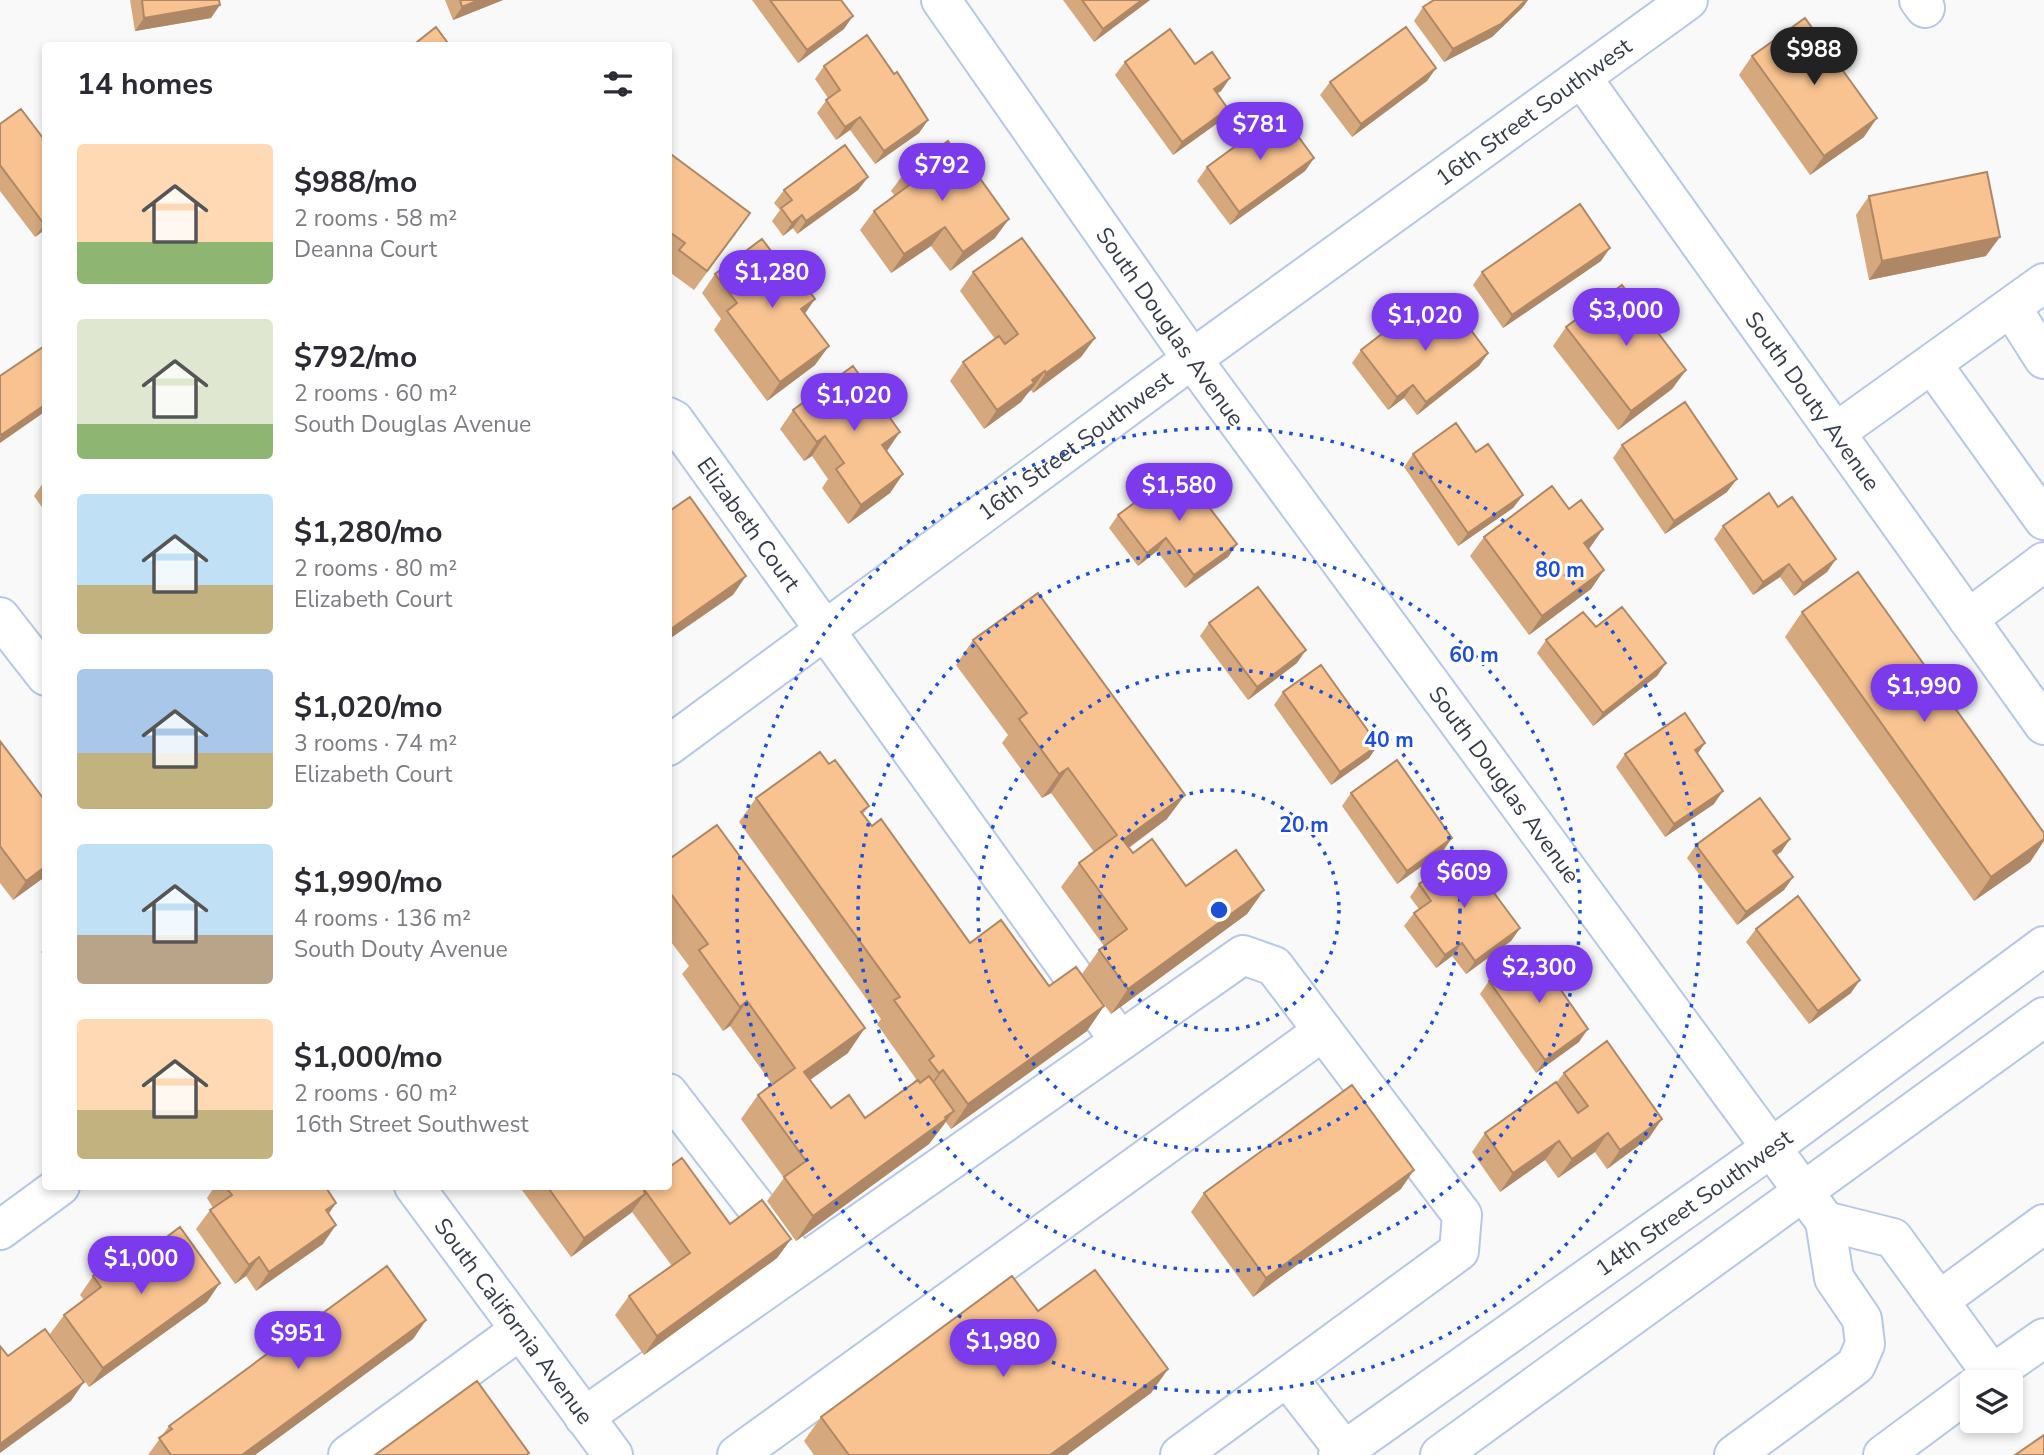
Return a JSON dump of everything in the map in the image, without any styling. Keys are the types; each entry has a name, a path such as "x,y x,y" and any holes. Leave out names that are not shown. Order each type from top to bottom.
{"street":[{"name":"South Douglas Avenue","path":"941,0 1192,359 1814,1206"},
{"name":"16th Street Southwest","path":"672,743 826,632 1192,359 1688,0"},
{"name":"South Douty Avenue","path":"1582,78 2044,725"},
{"path":"1835,433 2044,283"},
{"path":"2011,307 2044,359"},
{"path":"1932,364 2044,520"},
{"name":"Elizabeth Court","path":"672,419 1120,1041"},
{"path":"1968,619 2044,562"},
{"path":"0,617 42,671"},
{"name":"14th Street Southwest","path":"1341,1453 1771,1148 2044,946"},
{"path":"592,1441 801,1265 1243,955 1274,966 1462,1215 1459,1251 1180,1455"},
{"path":"1440,1455 1814,1206 2044,1017"},
{"path":"735,1454 1323,1031"},
{"path":"672,1098 801,1265"},
{"path":"0,1230 55,1190"},
{"name":"South California Avenue","path":"417,1190 520,1330 592,1441"},
{"path":"1814,1206 1893,1238 1940,1300 1976,1370"},
{"path":"1734,1455 1856,1365 1865,1344 1861,1319 1834,1278 1814,1206"},
{"path":"1940,1300 2044,1224"},
{"path":"348,1455 520,1330"},
{"path":"1999,1370 2044,1338"},
{"path":"1287,1377 1341,1453"},
{"path":"1883,1455 1960,1398"}],"building":[{"path":"142,0 219,0 220,5 144,18"},
{"path":"460,0 479,0 462,7"},
{"path":"770,0 841,0 853,16 807,50"},
{"path":"1082,0 1142,0 1103,29"},
{"path":"1434,0 1526,0 1501,24 1453,49 1423,7"},
{"path":"1805,18 1877,118 1824,156 1752,56"},
{"path":"436,27 447,42 417,42"},
{"path":"1406,27 1436,68 1361,124 1330,82"},
{"path":"1170,29 1195,64 1212,52 1230,78 1214,89 1228,109 1182,142 1125,62"},
{"path":"867,35 894,74 897,72 928,120 884,151 860,117 845,127 826,100 840,90 824,66"},
{"path":"21,109 42,137 42,221 0,165 0,124"},
{"path":"1281,113 1314,158 1239,212 1207,167"},
{"path":"948,141 962,162 966,159 1009,219 963,252 945,227 904,254 874,211 912,183 905,172"},
{"path":"845,145 868,177 806,221 802,215 792,223 781,208 792,200 784,190"},
{"path":"672,155 750,213 707,271 679,250 685,243 672,234"},
{"path":"1987,172 2000,237 1882,261 1869,196"},
{"path":"1580,204 1610,248 1512,315 1482,272"},
{"path":"1022,238 1095,338 1032,380 1034,383 997,410 963,362 999,336 1005,344 1018,334 973,272"},
{"path":"762,239 787,272 792,268 815,299 801,309 829,346 780,382 727,311 737,303 715,274"},
{"path":"1622,285 1686,370 1631,411 1566,327"},
{"path":"1450,302 1488,353 1426,402 1413,385 1397,397 1361,350 1404,317 1413,330"},
{"path":"42,348 42,407 1,435 0,433 0,376"},
{"path":"853,366 900,432 882,445 903,474 861,505 836,469 844,463 825,436 817,442 793,410"},
{"path":"1685,402 1737,479 1674,521 1622,445"},
{"path":"1456,423 1476,452 1488,444 1523,495 1468,533 1413,454"},
{"path":"1180,469 1237,544 1194,575 1166,538 1147,553 1118,515"},
{"path":"1552,486 1569,509 1581,500 1603,529 1584,543 1604,570 1542,616 1484,537"},
{"path":"1769,493 1778,507 1792,497 1836,559 1803,583 1789,564 1763,582 1723,526"},
{"path":"690,497 746,576 672,628 672,509"},
{"path":"1858,572 2044,833 2044,839 1991,877 1802,612"},
{"path":"1258,587 1306,650 1257,687 1209,623"},
{"path":"1038,593 1185,795 1123,840 1133,853 1152,839 1186,886 1236,850 1264,890 1128,989 1099,950 1127,929 1079,863 1117,835 1068,768 1059,774 1019,719 1027,713 973,640"},
{"path":"1622,607 1666,663 1603,713 1546,640 1583,612 1596,627"},
{"path":"1321,665 1378,745 1340,772 1283,692"},
{"path":"1685,713 1705,743 1695,750 1723,791 1674,824 1625,754"},
{"path":"0,741 42,797 42,869 26,881 0,846"},
{"path":"820,752 829,764 835,760 869,806 861,812 872,826 881,819 970,943 1001,920 1049,986 1076,967 1104,1006 968,1104 943,1070 939,1073 929,1060 934,1056 894,1000 900,997 756,798"},
{"path":"1397,760 1452,838 1407,871 1351,793"},
{"path":"1760,798 1790,839 1773,851 1793,877 1746,912 1696,845"},
{"path":"717,825 865,1028 804,1072 831,1108 849,1095 865,1118 918,1080 920,1083 929,1076 954,1111 813,1216 784,1177 806,1161 758,1095 795,1068 747,1001 740,1007 699,950 708,944 672,895 672,857"},
{"path":"1463,851 1520,928 1475,961 1462,943 1445,955 1414,913 1431,901 1419,884"},
{"path":"1798,896 1860,980 1818,1011 1756,929"},
{"path":"1533,950 1588,1029 1545,1060 1489,981"},
{"path":"1607,1041 1662,1119 1620,1150 1608,1133 1572,1159 1559,1141 1513,1173 1485,1133 1556,1082 1578,1113 1588,1106 1564,1073"},
{"path":"1352,1085 1414,1170 1266,1278 1204,1193"},
{"path":"682,1158 730,1224 762,1200 791,1239 657,1336 629,1296 690,1253 644,1190 672,1190 672,1165"},
{"path":"228,1190 328,1190 336,1203 326,1210 336,1225 269,1272 259,1257 249,1265 210,1210 232,1195"},
{"path":"550,1190 644,1190 645,1194 584,1238"},
{"path":"180,1227 220,1283 103,1368 64,1315 101,1287 93,1276 137,1243 144,1254"},
{"path":"387,1266 426,1320 242,1455 171,1455 159,1438 172,1429 169,1426"},
{"path":"1095,1270 1168,1369 1050,1455 849,1455 821,1417 1012,1276 1038,1311"},
{"path":"45,1329 84,1382 0,1444 0,1346 8,1356"},
{"path":"477,1381 529,1453 375,1455"},
{"path":"2044,1435 2044,1455 2015,1455"}]}
